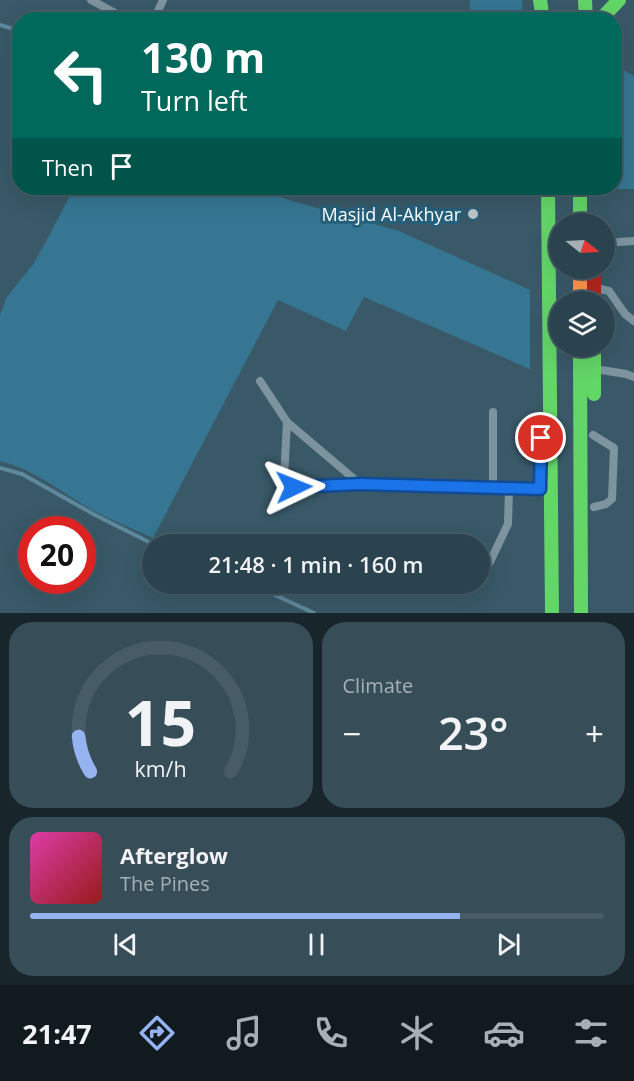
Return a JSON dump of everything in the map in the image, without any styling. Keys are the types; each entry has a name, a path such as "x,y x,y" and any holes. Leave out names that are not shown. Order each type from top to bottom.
{"main road":[{"path":"608,12 619,0"},
{"path":"541,195 541,613"},
{"path":"548,195 552,613"},
{"path":"580,195 580,213"},
{"path":"592,195 593,213"},
{"path":"580,357 581,613"},
{"path":"594,357 594,613"}],"lane":[{"path":"91,0 113,12"},
{"path":"615,242 634,241"},
{"path":"615,300 625,314 634,321"},
{"path":"594,369 634,377"},
{"path":"260,381 287,422 360,484"},
{"path":"493,412 493,488"},
{"path":"287,422 284,478 286,484 294,487 360,484 540,489"},
{"path":"593,435 614,448 612,499 606,504 594,507"},
{"path":"490,562 508,524 509,488"}],"shaded area":[{"path":"470,0 522,0 523,12 469,12"},
{"path":"622,69 634,76 634,189 622,189"},
{"path":"71,195 274,195 399,231 530,290 530,369 364,297 346,331 278,300 155,534 144,534 94,511 25,470 0,461 0,315 7,297 34,263"}],"waterway":[{"path":"0,25 12,29"},
{"path":"0,468 22,474 142,538"},
{"path":"273,594 314,613"}],"traffic: fast":[{"path":"540,0 542,12"},
{"path":"585,0 586,12"},
{"path":"608,12 619,0"},
{"path":"548,195 552,613"},
{"path":"580,195 580,213"},
{"path":"580,357 581,613"},
{"path":"594,357 594,394"}],"traffic: slow":[{"path":"580,279 580,291"}],"traffic: jam":[{"path":"594,279 594,291"}],"place":[{"name":"Masjid Al-Akhyar","path":"473,214"}],"route":[{"path":"294,487 360,484 540,489 541,438"}]}
